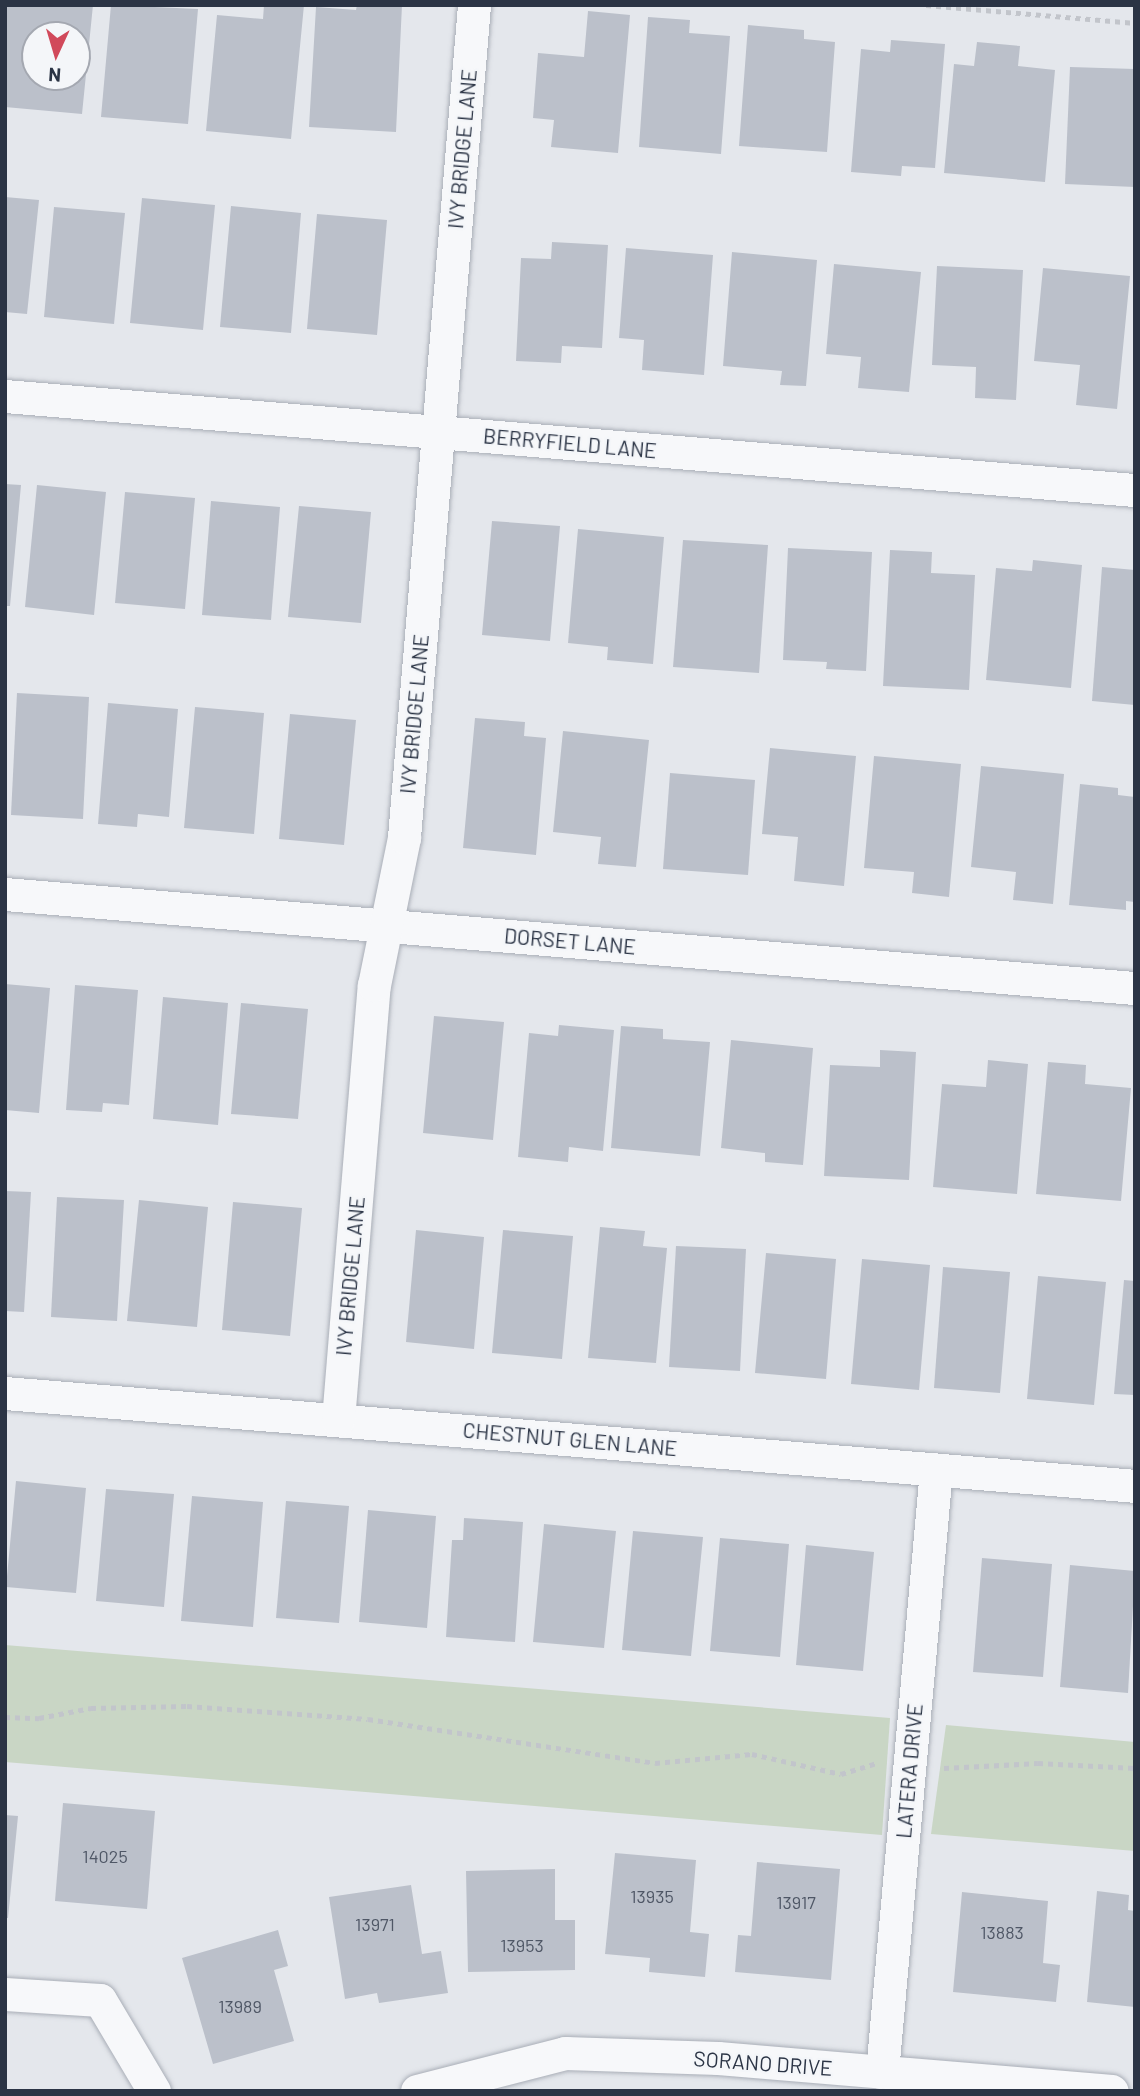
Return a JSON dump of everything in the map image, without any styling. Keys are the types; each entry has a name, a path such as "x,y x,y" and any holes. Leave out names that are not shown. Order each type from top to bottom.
{"street":[{"name":"IVY BRIDGE LANE","path":"338,1420 374,985 404,837 474,5"},
{"name":"BERRYFIELD LANE","path":"5,396 1135,490"},
{"name":"DORSET LANE","path":"5,894 1135,988"},
{"name":"CHESTNUT GLEN LANE","path":"5,1392 1135,1486"},
{"name":"LATERA DRIVE","path":"882,2072 936,1469"},
{"path":"5,1994 100,2000 153,2091"},
{"name":"SORANO DRIVE","path":"417,2091 565,2053 718,2058 1112,2091"}],"path":[{"path":"926,5 1135,23"},
{"path":"5,1717 40,1717 91,1708 187,1706 368,1719 655,1763 752,1754 841,1773 875,1763 970,1770 1038,1763 1135,1768"}],"green space":[{"path":"5,1645 890,1718 882,1835 5,1762"},
{"path":"946,1725 1135,1742 1135,1851 931,1834"}],"building":[{"path":"6,5 93,5 91,25 91,21 21,21 21,91 84,91 82,114 5,107"},
{"path":"111,5 198,9 188,124 101,117"},
{"path":"264,5 304,5 291,139 206,131 217,15 263,19"},
{"path":"357,5 402,5 396,132 309,127 316,7 356,10"},
{"path":"588,11 630,15 618,153 551,147 554,120 533,118 538,53 584,57"},
{"path":"648,17 690,20 689,33 730,36 721,154 639,147"},
{"path":"748,25 804,30 804,39 835,42 827,152 739,146"},
{"path":"891,40 945,44 935,168 902,166 901,176 851,172 861,49 890,52"},
{"path":"977,42 1020,46 1018,66 1055,70 1045,182 944,173 954,64 974,66"},
{"path":"1070,67 1135,69 1135,187 1065,184"},
{"path":"5,197 39,200 27,314 5,312"},
{"path":"142,198 215,205 203,330 130,323"},
{"path":"231,206 301,213 291,333 220,327"},
{"path":"54,207 125,213 114,324 44,317"},
{"path":"317,214 387,220 377,335 307,329"},
{"path":"552,242 608,245 602,348 562,346 561,363 516,361 521,258 551,259"},
{"path":"626,248 713,255 704,375 642,370 644,340 619,338"},
{"path":"732,252 817,260 806,386 780,385 782,371 723,366"},
{"path":"834,264 921,272 909,392 858,388 861,357 826,354"},
{"path":"937,266 1023,270 1016,400 975,398 976,367 932,365"},
{"path":"1043,268 1130,276 1117,409 1076,405 1080,365 1034,361"},
{"path":"5,484 21,485 10,606 5,606"},
{"path":"37,485 106,492 94,615 25,607"},
{"path":"125,492 195,498 185,609 115,603"},
{"path":"211,501 280,507 271,620 202,615"},
{"path":"299,506 371,512 361,623 288,617"},
{"path":"492,521 560,526 550,641 482,635"},
{"path":"578,529 664,537 653,664 607,660 608,647 568,643"},
{"path":"683,540 768,545 759,673 673,667"},
{"path":"788,548 872,552 866,671 826,669 827,662 783,660"},
{"path":"890,550 932,552 931,573 975,575 969,690 883,686"},
{"path":"1033,560 1082,565 1071,688 986,680 996,568 1032,571"},
{"path":"1102,567 1135,570 1135,705 1092,701"},
{"path":"17,693 89,697 83,819 11,815"},
{"path":"108,703 178,709 169,817 138,814 137,827 98,824"},
{"path":"195,707 264,713 254,834 184,828"},
{"path":"290,714 356,720 344,845 279,839"},
{"path":"475,718 525,722 524,736 546,738 536,855 463,848"},
{"path":"563,731 649,740 636,867 598,864 601,837 553,832"},
{"path":"770,748 856,756 844,886 794,881 798,837 762,834"},
{"path":"874,756 961,764 949,897 912,893 914,872 864,868"},
{"path":"981,766 1064,774 1053,904 1013,900 1016,872 971,867"},
{"path":"670,773 755,780 748,875 663,869"},
{"path":"1080,784 1118,788 1118,795 1135,797 1135,902 1126,901 1126,910 1069,905"},
{"path":"5,984 50,988 39,1113 5,1110"},
{"path":"75,985 138,990 129,1105 103,1103 102,1112 66,1110"},
{"path":"163,997 228,1003 218,1125 153,1119"},
{"path":"241,1003 308,1009 298,1119 231,1114"},
{"path":"434,1016 504,1022 493,1140 423,1133"},
{"path":"559,1025 614,1030 603,1151 569,1147 568,1162 518,1157 529,1033 558,1036"},
{"path":"621,1026 663,1029 663,1039 710,1042 700,1156 611,1148"},
{"path":"731,1040 813,1048 803,1165 765,1162 765,1153 721,1148"},
{"path":"880,1050 916,1052 909,1180 824,1176 830,1065 880,1067"},
{"path":"988,1060 1028,1064 1017,1194 933,1187 942,1084 986,1087"},
{"path":"1048,1062 1086,1065 1085,1084 1131,1088 1121,1201 1036,1194"},
{"path":"5,1191 31,1192 24,1312 5,1311"},
{"path":"57,1197 124,1200 117,1321 51,1317"},
{"path":"139,1200 208,1207 197,1327 127,1321"},
{"path":"233,1202 302,1208 290,1336 222,1330"},
{"path":"600,1227 645,1231 643,1246 667,1248 656,1363 588,1358"},
{"path":"416,1230 484,1237 474,1349 406,1342"},
{"path":"503,1230 573,1236 562,1359 492,1353"},
{"path":"676,1246 746,1249 740,1371 669,1367"},
{"path":"766,1253 836,1259 826,1379 755,1373"},
{"path":"862,1259 930,1265 919,1390 851,1384"},
{"path":"943,1267 1010,1272 1000,1393 934,1388"},
{"path":"1038,1276 1106,1282 1094,1405 1027,1399"},
{"path":"1124,1280 1135,1281 1135,1395 1114,1394"},
{"path":"16,1481 86,1488 76,1593 6,1587"},
{"path":"106,1489 174,1494 164,1607 96,1601"},
{"path":"192,1496 263,1502 253,1627 181,1621"},
{"path":"286,1501 349,1506 339,1623 276,1618"},
{"path":"368,1510 436,1516 427,1628 359,1622"},
{"path":"464,1518 523,1522 515,1642 446,1637 452,1540 463,1540"},
{"path":"544,1524 616,1531 604,1648 533,1642"},
{"path":"633,1531 703,1537 691,1656 622,1650"},
{"path":"720,1538 789,1544 780,1657 710,1651"},
{"path":"806,1545 874,1552 863,1671 796,1665"},
{"path":"982,1558 1052,1564 1043,1677 973,1672"},
{"path":"1070,1565 1135,1571 1128,1693 1060,1687"},
{"path":"63,1803 155,1811 147,1909 55,1901"},
{"path":"5,1815 18,1816 8,1918 5,1918"},
{"path":"615,1853 696,1860 690,1932 709,1934 705,1977 649,1972 650,1958 605,1954"},
{"path":"757,1862 840,1869 831,1980 735,1972 738,1935 751,1936"},
{"path":"555,1869 555,1920 575,1920 575,1970 468,1972 466,1871"},
{"path":"411,1885 422,1954 441,1951 448,1993 379,2003 377,1993 345,1999 329,1897"},
{"path":"1097,1891 1129,1895 1128,1910 1135,1911 1135,2007 1087,2002"},
{"path":"962,1892 1048,1901 1043,1963 1060,1965 1056,2002 953,1992"},
{"path":"278,1930 288,1966 274,1970 294,2041 213,2064 182,1958"}]}
